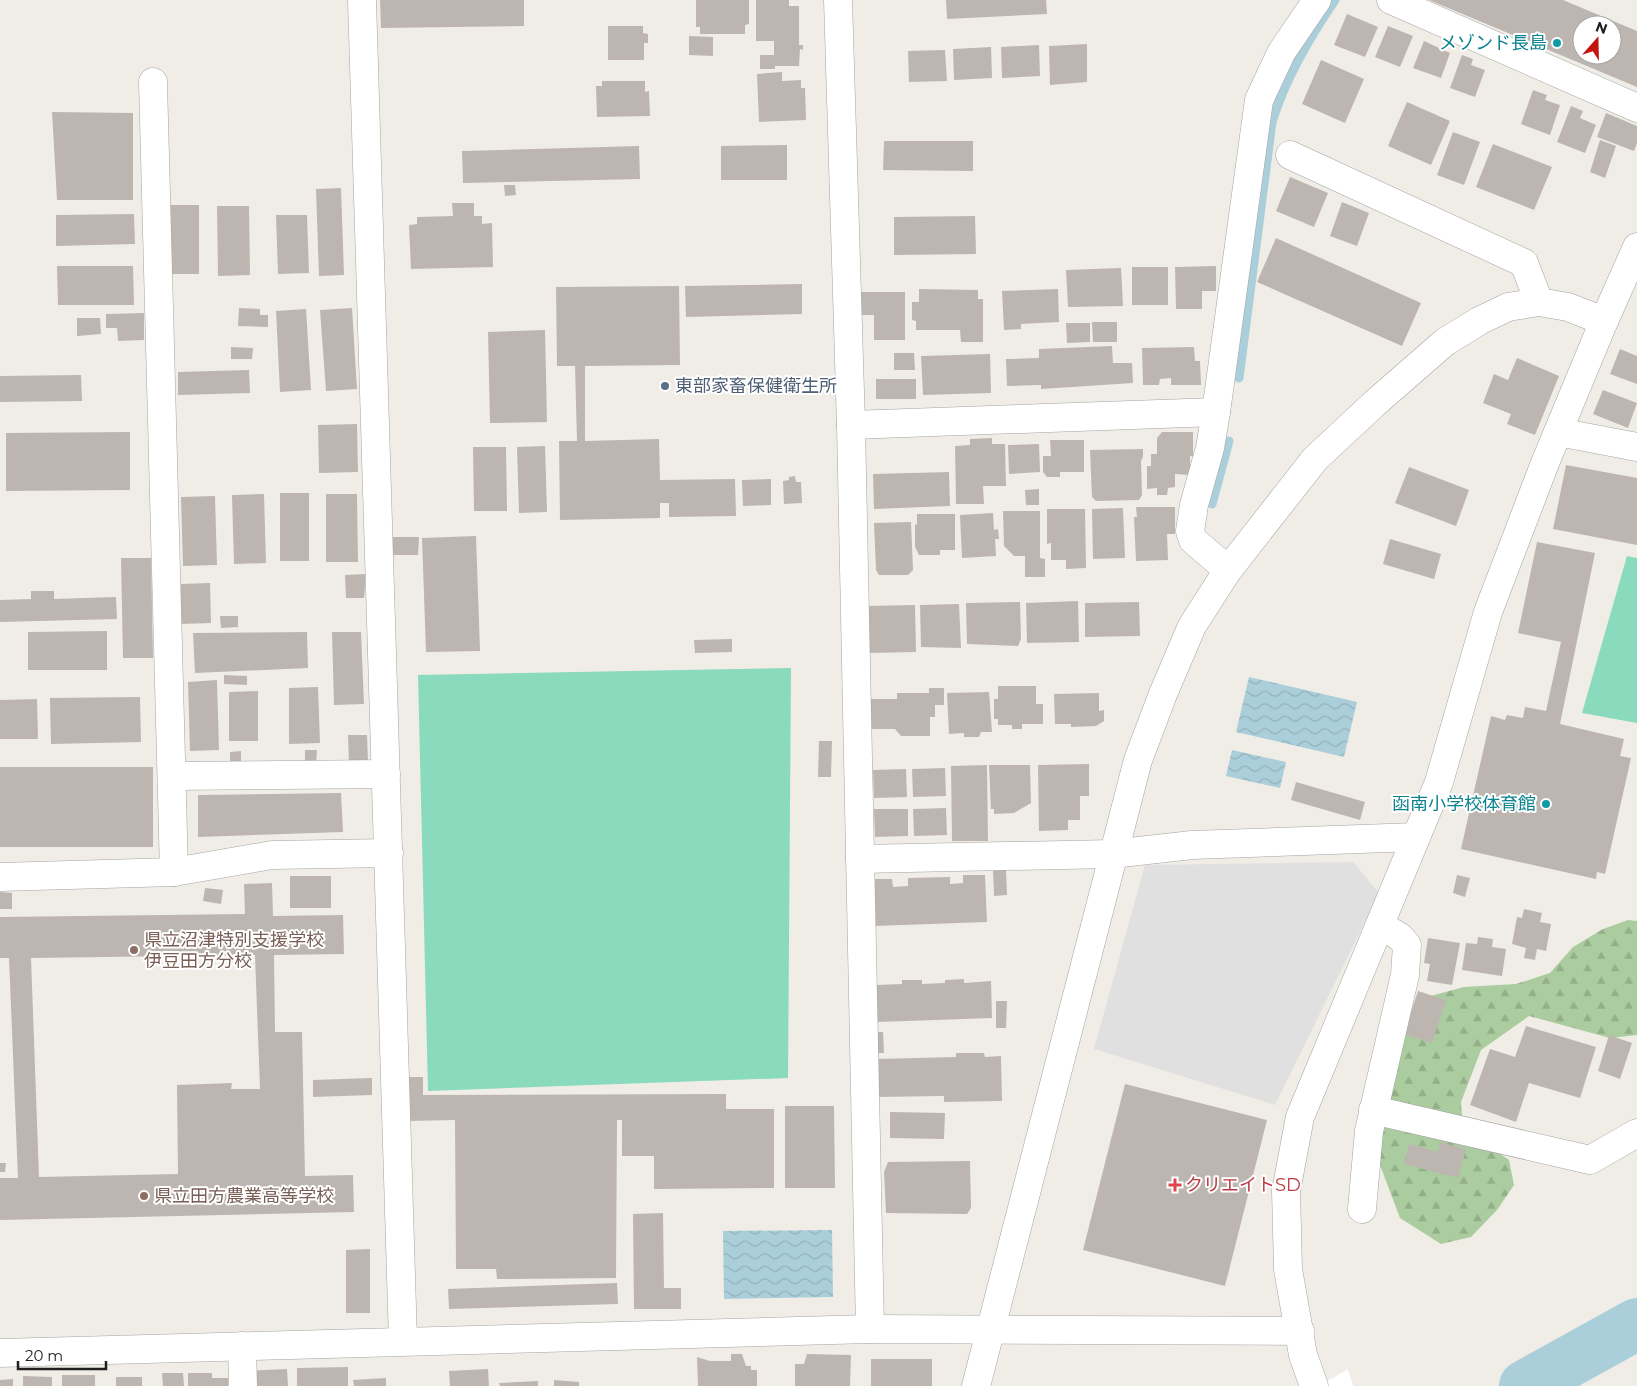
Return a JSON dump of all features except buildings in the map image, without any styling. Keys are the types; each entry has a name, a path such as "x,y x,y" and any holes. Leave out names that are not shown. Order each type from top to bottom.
{"street":[{"path":"362,0 403,1341"},
{"path":"838,0 851,425 870,1329"},
{"path":"1228,570 1193,540 1190,532 1194,505 1210,448 1216,412 1259,100 1281,53 1317,0"},
{"path":"1391,0 1637,108"},
{"path":"153,82 174,872"},
{"path":"1290,155 1524,263 1540,302"},
{"path":"1314,1386 1303,1355 1288,1269 1286,1191 1300,1117 1439,782 1488,612 1558,432 1637,247"},
{"path":"976,1386 1112,854 1138,760 1192,626 1228,570 1316,459 1446,342 1479,321 1508,307 1540,302 1568,307 1604,321"},
{"path":"851,425 1216,412"},
{"path":"1558,432 1637,447"},
{"path":"172,776 386,774"},
{"path":"860,859 1112,854 1192,845 1416,837"},
{"path":"0,877 174,872 272,855 388,853"},
{"path":"1362,1209 1373,1110 1405,975 1407,945 1400,937 1380,925"},
{"path":"1373,1110 1590,1160 1637,1133"},
{"path":"0,1353 870,1329 1300,1332"},
{"path":"242,1346 243,1386"}],"green space":[{"path":"1627,556 1637,558 1637,723 1582,713"},
{"path":"791,668 788,1078 428,1091 418,675"},
{"path":"1628,920 1637,921 1637,1035 1610,1038 1529,1016 1481,1050 1461,1102 1463,1128 1509,1160 1514,1185 1497,1210 1471,1237 1441,1244 1400,1218 1375,1152 1395,1066 1416,1000 1464,987 1516,984 1550,973 1573,947 1603,929"}],"shaded area":[{"path":"1353,862 1379,893 1275,1105 1094,1049 1145,865"}],"water":[{"path":"1249,677 1357,702 1344,757 1236,732"},
{"path":"1232,750 1286,762 1280,788 1226,776"},
{"path":"832,1230 833,1297 724,1299 723,1231"}],"pier":[{"path":"1348,1369 1353,1386 1319,1386 1338,1375"}],"waterway":[{"path":"1239,378 1272,122 1284,89 1299,59 1335,0"},
{"path":"1212,504 1229,441"},
{"path":"1525,1386 1637,1324"}],"place":[{"name":"メゾンド長島","path":"1557,43"},
{"name":"東部家畜保健衛生所","path":"665,386"},
{"name":"函南小学校体育館","path":"1546,804"},
{"name":"県立沼津特別支援学校 伊豆田方分校","path":"134,950"},
{"name":"クリエイトSD","path":"1175,1185"},
{"name":"県立田方農業高等学校","path":"144,1196"}]}
